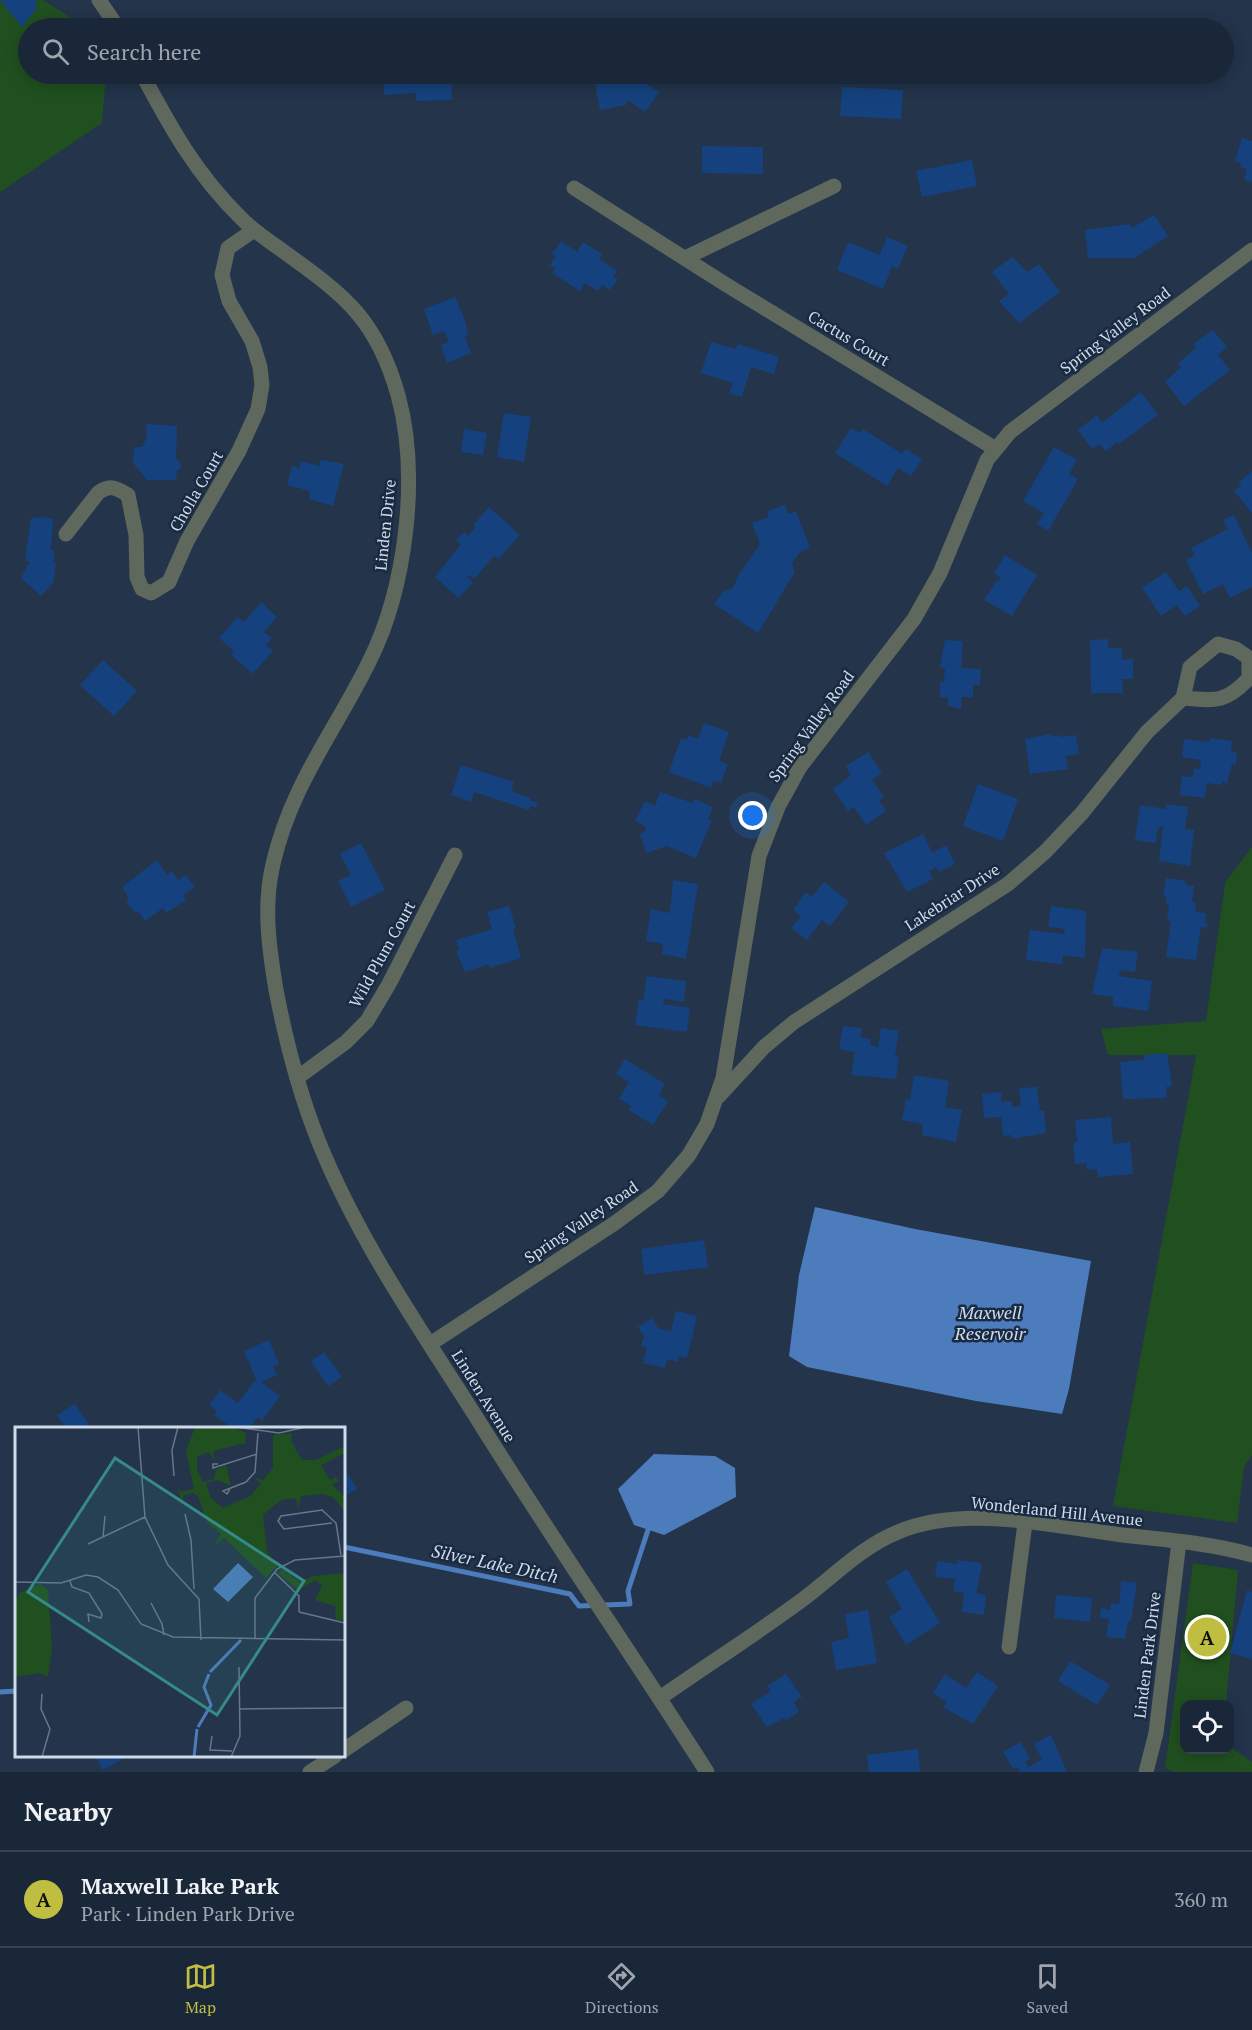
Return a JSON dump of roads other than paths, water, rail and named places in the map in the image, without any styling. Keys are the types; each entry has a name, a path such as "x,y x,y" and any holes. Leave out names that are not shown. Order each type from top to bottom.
{"street":[{"path":"99,0 111,18"},
{"name":"Linden Drive","path":"147,84 179,143 203,178 254,230 335,289 358,312 376,338 399,398 408,468 407,519 397,583 370,660 304,776 286,819 273,865 268,930 281,1014"},
{"path":"685,258 834,186"},
{"name":"Cactus Court","path":"574,188 994,448"},
{"name":"Cholla Court","path":"66,534 98,493 105,488 114,487 128,495 136,535 137,577 142,589 151,593 169,582 187,541 239,452 258,409 262,385 260,367 252,341 229,301 222,275 228,248 254,230"},
{"name":"Spring Valley Road","path":"430,1344 615,1223 658,1191 689,1155 706,1124 723,1078 759,856 778,807 800,767 914,619 940,573 987,459 994,448 1010,432 1252,250"},
{"path":"1218,644 1236,649 1249,658 1249,678 1234,694 1214,701 1183,698 1190,667 1218,644"},
{"name":"Lakebriar Drive","path":"717,1098 764,1047 794,1022 1008,884 1045,852 1082,813 1147,732 1183,698"},
{"name":"Wild Plum Court","path":"297,1078 346,1042 367,1021 389,984 455,855"},
{"name":"Linden Avenue","path":"281,1014 297,1078 320,1146 348,1204 430,1344 499,1454 707,1772"},
{"name":"Wonderland Hill Avenue","path":"660,1698 801,1601 870,1546 898,1531 929,1522 971,1518 1025,1522 1215,1546 1252,1555"},
{"path":"1009,1647 1025,1522"},
{"name":"Linden Park Drive","path":"1146,1772 1156,1733 1179,1542"},
{"path":"345,1749 406,1708"},
{"path":"310,1772 332,1757"}],"water":[{"name":"Maxwell Reservoir","path":"815,1207 915,1229 1091,1261 1069,1389 1062,1414 976,1401 807,1367 789,1356 799,1275"},
{"path":"654,1454 715,1456 735,1468 736,1497 664,1535 634,1525 618,1489"}],"waterway":[{"name":"Silver Lake Ditch","path":"345,1547 570,1594 579,1606 630,1604 628,1591 648,1530"},
{"name":"Silver Lake Ditch","path":"0,1692 15,1691"}],"place":[{"name":"Maxwell Lake Park","path":"1207,1637"}]}
